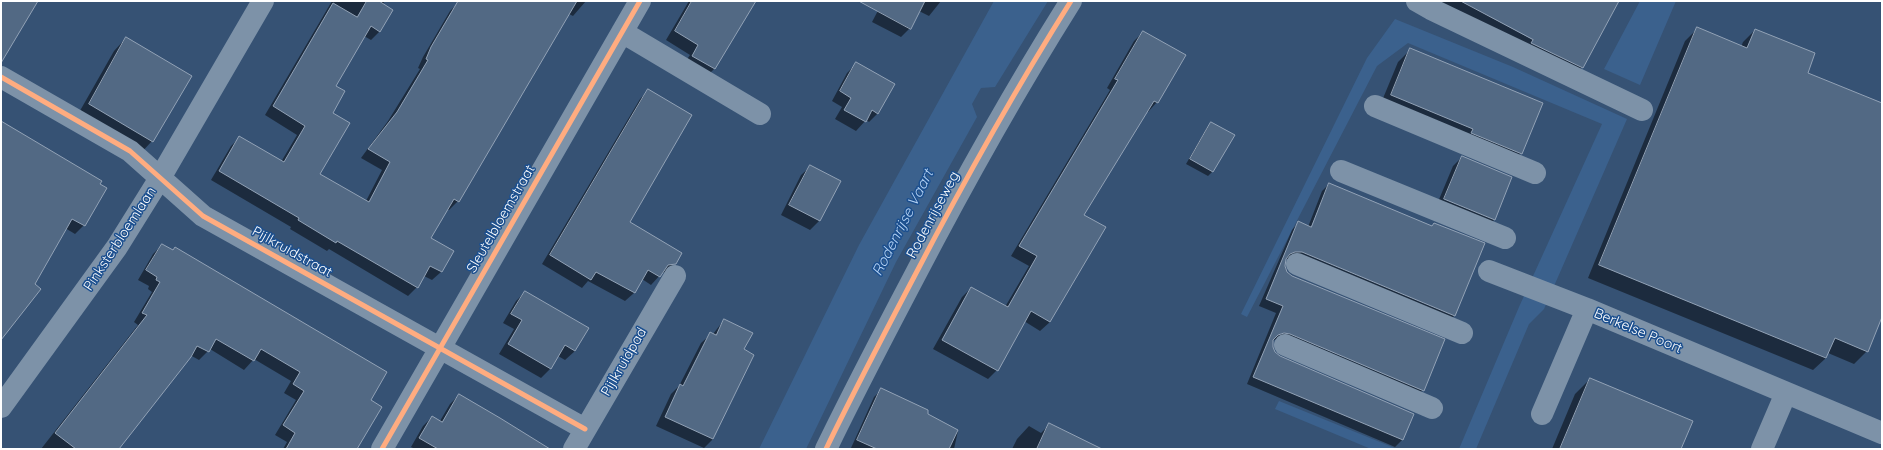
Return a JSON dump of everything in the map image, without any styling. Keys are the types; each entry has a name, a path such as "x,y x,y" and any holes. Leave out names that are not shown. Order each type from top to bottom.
{"street":[{"name":"Pinksterbloemlaan","path":"1,407 117,247 160,178 263,1"},
{"name":"Sleutelbloemstraat","path":"382,449 640,1"},
{"name":"Rodenrijseweg","path":"828,448 867,365 970,170 1036,56 1072,1"},
{"path":"1417,1 1431,10 1642,110"},
{"path":"622,32 760,114"},
{"name":"Pijlkruidstraat","path":"1,77 130,151 203,216 585,430"},
{"path":"1375,106 1535,173"},
{"path":"1341,171 1505,238"},
{"path":"1297,264 1462,333"},
{"name":"Berkelse Poort","path":"1489,271 1587,309 1882,433"},
{"name":"Pijlkruidpad","path":"574,449 675,276"},
{"path":"1542,414 1587,309"},
{"path":"1285,345 1432,408"},
{"path":"1762,449 1786,393"}],"water":[{"name":"Rodenrijse Vaart","path":"994,1 1048,1 995,87 981,88 972,104 977,117 896,262 806,449 759,449 859,245"},
{"path":"1640,1 1676,1 1640,85 1604,69"},
{"path":"1395,19 1513,67 1627,119 1544,309 1529,324 1476,449 1459,449 1519,307 1602,124 1408,43 1377,66 1247,317 1241,314 1367,58"},
{"path":"1279,401 1397,449 1371,449 1275,409"}],"building":[{"path":"1,1 38,1 1,63"},
{"path":"367,1 379,1 393,10 380,32 371,26 336,86 345,91 333,113 350,123 320,174 369,202 390,162 368,149 397,112 428,60 426,59 431,47 458,1 577,1 459,202 454,199 431,238 454,251 442,272 430,266 418,288 337,241 336,243 298,220 299,218 219,171 239,136 284,162 305,126 273,106 333,3 357,17"},
{"path":"692,1 756,1 715,69 692,56 698,45 675,31"},
{"path":"859,1 925,1 911,29"},
{"path":"1461,1 1619,1 1583,68 1531,43 1533,40"},
{"path":"1697,27 1747,48 1755,29 1815,53 1808,73 1882,103 1882,317 1868,352 1835,338 1826,358 1599,265"},
{"path":"1143,31 1186,55 1158,103 1154,101 1084,215 1106,227 1050,322 1031,311 998,371 942,340 971,287 1008,307 1037,256 1019,246 1118,80 1115,79"},
{"path":"126,37 192,76 153,142 89,104"},
{"path":"1410,48 1543,103 1522,154 1471,133 1473,129 1391,95"},
{"path":"856,62 895,84 878,114 872,110 866,122 844,110 851,98 840,91"},
{"path":"648,89 692,115 630,222 682,253 676,264 668,265 660,277 648,270 635,293 596,272 591,280 550,255"},
{"path":"1,121 102,181 100,184 107,188 85,226 72,219 35,284 41,289 1,340"},
{"path":"1211,122 1235,135 1213,172 1190,159"},
{"path":"1462,156 1512,177 1495,220 1444,199"},
{"path":"810,165 841,181 820,221 789,205"},
{"path":"1329,183 1432,226 1434,223 1485,243 1455,316 1302,252 1290,254 1286,259 1285,266 1287,272 1292,276 1445,339 1424,391 1290,334 1284,333 1278,335 1273,340 1275,352 1280,356 1414,414 1403,440 1253,377 1283,306 1266,299 1298,221 1311,227"},
{"path":"162,244 173,250 175,247 387,372 371,400 382,407 357,449 286,449 295,433 283,425 304,391 293,384 300,372 261,349 254,361 216,339 209,352 197,346 191,357 119,449 76,449 55,433 147,315 142,313 160,282 156,280 157,277 146,270"},
{"path":"525,291 589,328 575,351 565,345 551,369 508,344 522,320 511,314"},
{"path":"724,319 753,333 744,349 754,355 713,439 665,417 680,384 683,386 710,332 716,335"},
{"path":"1590,378 1693,421 1681,449 1560,449"},
{"path":"881,388 928,410 928,414 958,430 949,449 877,449 857,440"},
{"path":"459,394 550,449 438,449 419,438 432,416 442,422"},
{"path":"1049,423 1102,449 1037,449"}],"cycle path":[{"path":"382,449 640,1"},
{"path":"826,449 869,363 951,207 990,137 1071,1"},
{"path":"1,77 130,151 203,216 585,429"}]}
